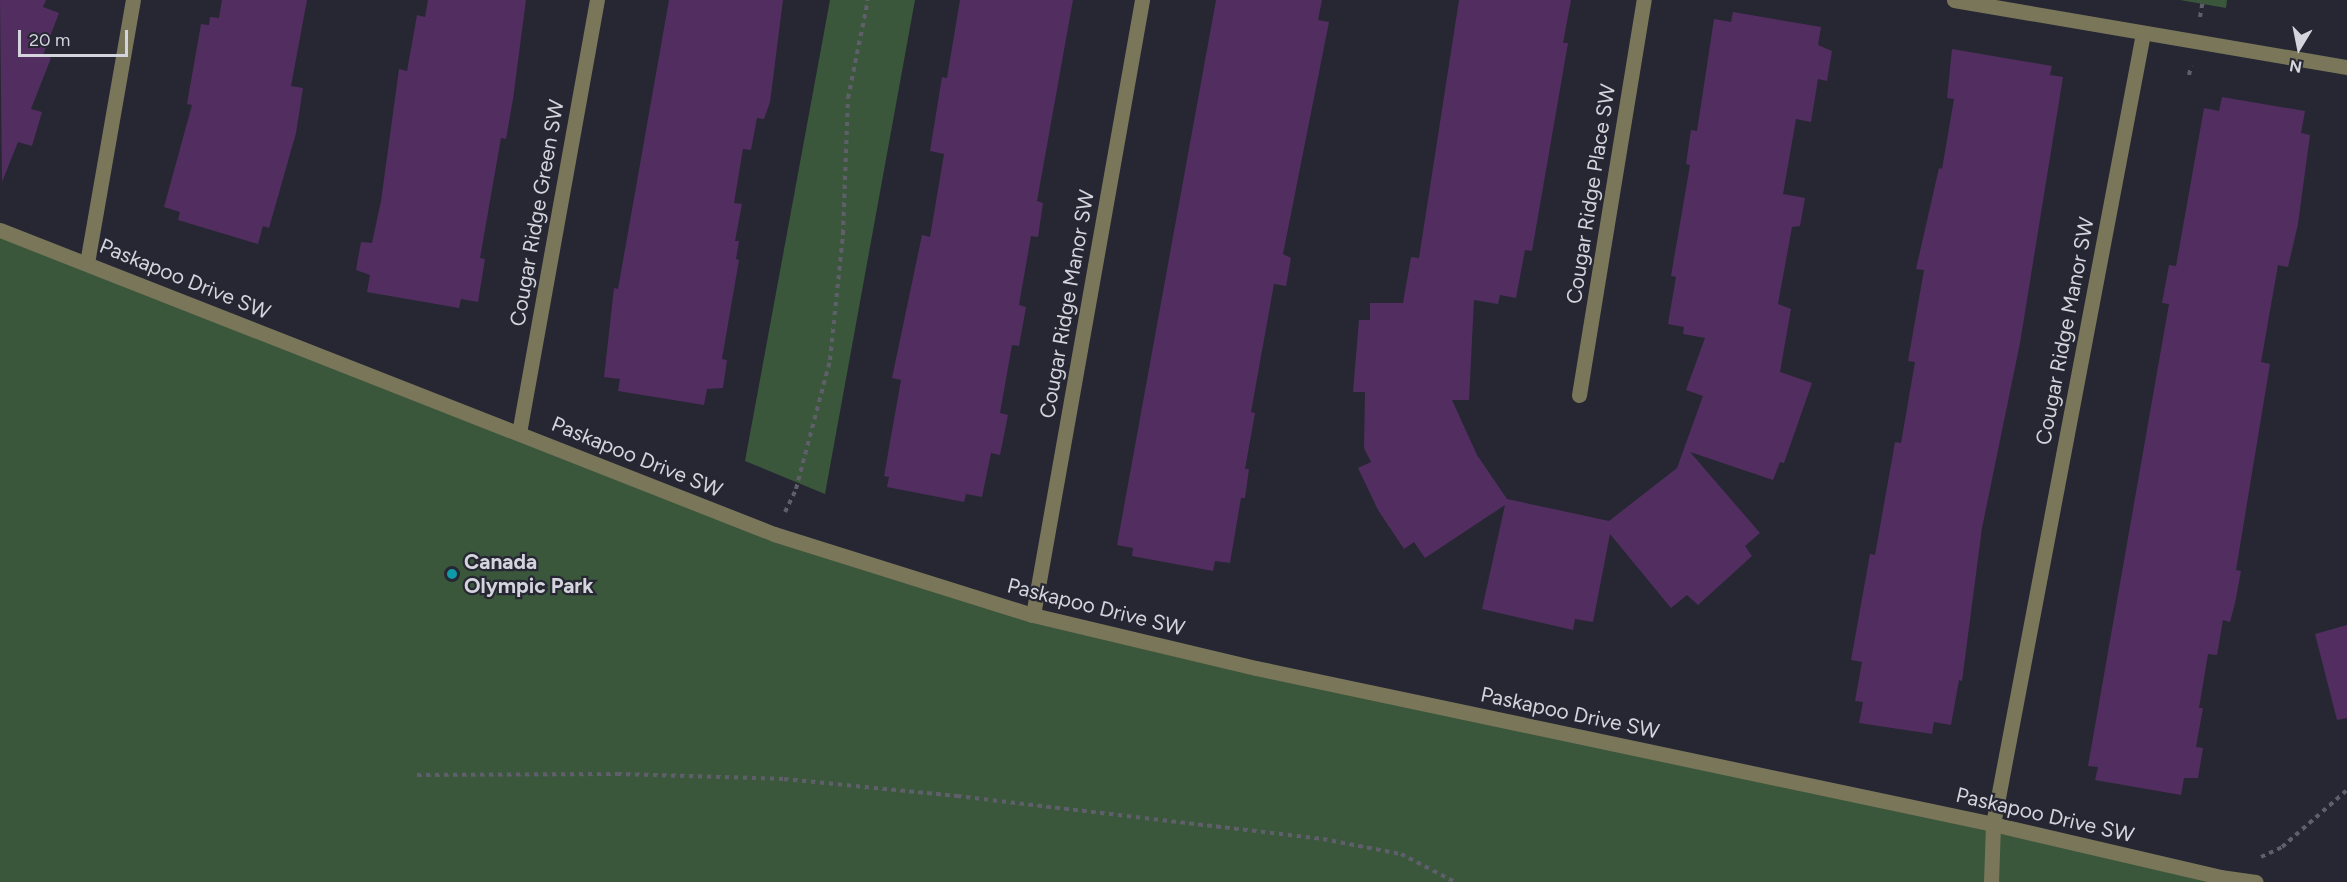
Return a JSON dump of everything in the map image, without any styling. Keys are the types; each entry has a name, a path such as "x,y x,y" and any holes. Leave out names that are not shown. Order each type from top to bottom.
{"street":[{"path":"87,263 133,0"},
{"name":"Cougar Ridge Green SW","path":"519,433 597,0"},
{"name":"Cougar Ridge Manor SW","path":"1033,615 1142,0"},
{"name":"Cougar Ridge Place SW","path":"1579,395 1644,0"},
{"path":"1954,0 2347,67"},
{"name":"Cougar Ridge Manor SW","path":"1990,882 1993,825 2143,33"},
{"name":"Paskapoo Drive SW","path":"0,230 774,534 1033,615 1256,668 1993,825 2221,879 2256,882"}],"path":[{"path":"774,534 796,489 830,360 843,234 848,98 868,0"},
{"path":"2201,9 2203,0"},
{"path":"417,775 617,774 784,779 946,795 1323,839 1401,854 1455,882"},
{"path":"2221,879 2282,847 2347,790"}],"green space":[{"path":"830,0 915,0 825,494 745,461"},
{"path":"2180,0 2227,0 2226,8"},
{"name":"Canada Olympic Park","path":"0,230 774,534 1033,615 2256,882 0,882"}],"building":[{"path":"0,0 46,0 43,7 59,13 43,55 51,58 31,109 42,112 32,146 18,142 2,182"},
{"path":"222,0 307,0 291,86 303,88 296,133 269,228 263,226 258,244 178,220 180,212 164,207 192,105 187,104 201,24 209,25 210,17 219,18"},
{"path":"428,0 526,0 506,139 501,138 480,258 485,259 478,302 461,299 459,308 367,292 370,275 356,270 361,242 372,243 381,201 399,69 407,71 417,15 425,17"},
{"path":"669,0 783,0 770,102 764,119 757,118 751,150 743,149 734,203 742,204 735,241 739,241 736,259 739,260 722,359 727,360 723,388 707,389 704,405 618,391 620,379 604,377 614,288 618,289"},
{"path":"960,0 1073,0 1037,201 1043,203 1038,237 1031,236 1019,305 1026,307 1019,346 1012,345 1000,413 1008,415 1000,455 991,453 982,497 966,494 964,502 887,487 889,477 884,476 901,380 892,378 922,235 930,237 944,154 930,151 942,77 947,78"},
{"path":"1216,0 1322,0 1318,20 1329,22 1283,254 1291,258 1286,286 1274,284 1251,412 1255,413 1245,469 1249,469 1245,498 1241,498 1230,563 1215,561 1213,571 1132,556 1133,548 1117,545"},
{"path":"1459,0 1571,0 1563,43 1568,43 1532,251 1525,250 1516,298 1500,295 1498,304 1474,300 1469,400 1452,400 1477,455 1507,499 1609,521 1677,468 1703,396 1686,390 1705,338 1683,334 1684,327 1668,324 1676,277 1671,276 1690,165 1686,164 1691,130 1697,131 1714,19 1731,22 1733,12 1821,27 1818,45 1832,51 1827,81 1818,79 1811,122 1796,119 1783,194 1805,198 1800,226 1792,227 1778,304 1791,309 1780,372 1812,383 1784,463 1780,462 1773,480 1690,452 1760,533 1745,546 1752,556 1698,605 1687,595 1671,608 1610,534 1593,622 1575,619 1573,630 1482,609 1505,505 1425,558 1414,542 1404,549 1378,510 1358,468 1371,462 1364,448 1365,392 1353,392 1359,320 1370,320 1370,303 1403,303 1411,257 1419,258"},
{"path":"1952,49 2052,66 2050,75 2063,77 2020,343 1982,528 1962,681 1959,680 1951,725 1934,722 1932,734 1859,723 1863,702 1855,701 1862,662 1851,660 1870,554 1875,555 1895,442 1901,443 1915,362 1908,361 1924,270 1916,269 1939,168 1942,169 1954,99 1947,98"},
{"path":"2222,97 2305,111 2301,133 2310,135 2298,224 2288,267 2278,265 2261,362 2270,364 2236,570 2241,571 2235,603 2230,622 2223,620 2217,655 2208,654 2199,708 2203,708 2196,747 2203,748 2198,778 2184,778 2181,795 2095,780 2098,767 2088,766 2169,304 2162,303 2169,265 2176,266 2204,108 2219,111"},
{"path":"2347,625 2347,718 2337,720 2315,634"}],"place":[{"name":"Canada Olympic Park","path":"452,574"}]}
